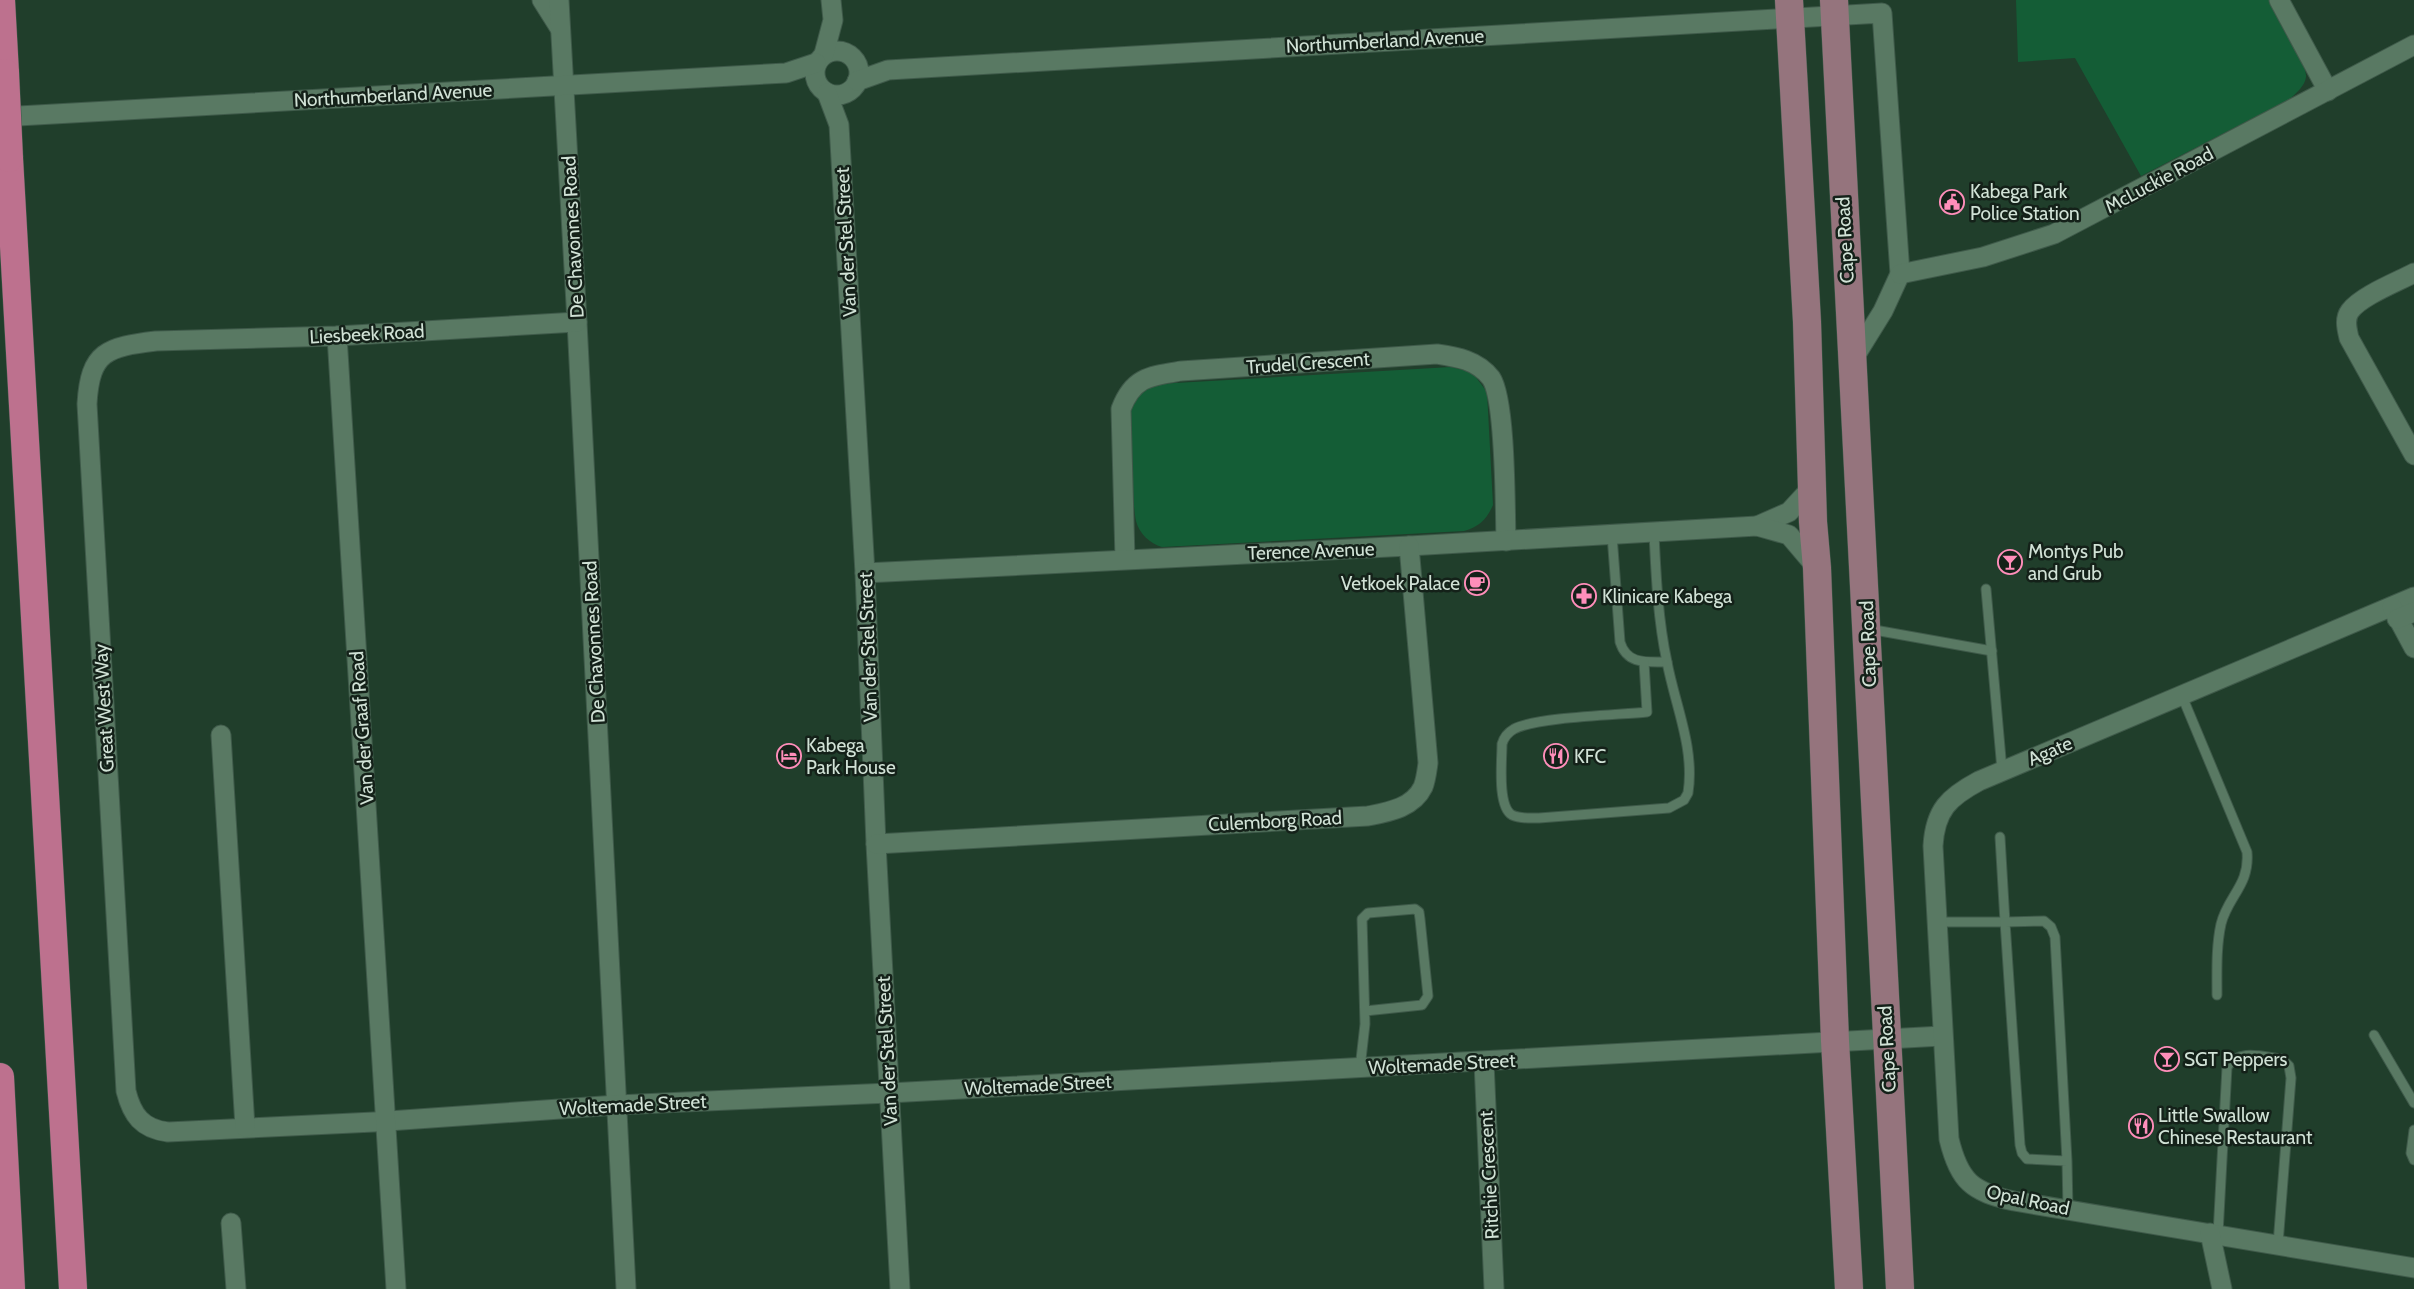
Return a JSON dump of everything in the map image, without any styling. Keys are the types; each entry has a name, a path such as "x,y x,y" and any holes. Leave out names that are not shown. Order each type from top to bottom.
{"highway":[{"path":"1,0 73,1289"},
{"path":"0,1077 11,1289"}],"main road":[{"name":"Cape Road","path":"1834,8 1900,1289"},
{"path":"1789,9 1807,322 1835,1041 1849,1289"}],"street":[{"name":"De Chavonnes Road","path":"542,0 560,28 565,86 626,1289"},
{"path":"559,0 560,28"},
{"path":"831,0 833,20 821,73 834,95 853,86 859,71 833,20"},
{"path":"2279,0 2328,91"},
{"path":"1851,362 1883,311 1900,274 1882,7"},
{"name":"Northumberland Avenue","path":"853,86 888,70 1789,9 1882,7"},
{"name":"McLuckie Road","path":"1900,274 1983,257 2054,234 2414,45"},
{"path":"821,73 839,50 851,56"},
{"name":"Northumberland Avenue","path":"851,56 888,70"},
{"name":"Northumberland Avenue","path":"0,117 786,73 821,73"},
{"name":"Van der Stel Street","path":"821,73 839,125 865,572 876,844 900,1289"},
{"name":"Van der Stel Street","path":"839,125 853,86"},
{"path":"2414,273 2358,304 2349,312 2346,326 2349,338 2414,455"},
{"name":"Liesbeek Road","path":"156,341 337,336 578,322"},
{"name":"Van der Graaf Road","path":"337,336 396,1289"},
{"name":"Great West Way","path":"137,1119 130,1106 126,1091 87,404 88,380 93,366 101,356 129,344 156,341"},
{"name":"Trudel Crescent","path":"1125,559 1121,409 1127,392 1136,384 1156,375 1181,371 1437,354 1464,358 1482,369 1492,380 1500,414 1506,540"},
{"name":"Terence Avenue","path":"1757,526 1789,512 1812,487"},
{"name":"Terence Avenue","path":"865,572 1409,546 1757,526 1789,535 1817,568"},
{"name":"Culemborg Road","path":"876,844 1368,816 1393,812 1412,800 1423,786 1428,763 1409,546"},
{"name":"Agate","path":"1942,1036 1933,846 1936,819 1943,808 1963,789 2002,770 2182,696 2395,613 2414,597"},
{"path":"2395,613 2414,648"},
{"path":"221,735 245,1127"},
{"name":"Woltemade Street","path":"137,1119 157,1131 168,1132 617,1105 890,1093 1942,1036"},
{"name":"Opal Road","path":"1942,1036 1949,1139 1955,1163 1962,1175 1974,1188 1993,1196 2068,1210 2414,1268"},
{"name":"Ritchie Crescent","path":"1484,1062 1494,1289"},
{"path":"231,1223 236,1289"},
{"path":"2214,1233 2222,1289"}],"lane":[{"path":"1644,662 1648,712 1542,722 1515,728 1508,733 1502,744 1502,789 1504,804 1508,812 1521,818 1539,818 1653,810 1669,808 1684,800 1688,793 1690,784 1689,759 1682,722 1666,662 1654,533"},
{"path":"1612,535 1620,642 1626,655 1644,662 1666,662"},
{"path":"1986,589 2002,770"},
{"path":"1867,628 1992,651"},
{"path":"2182,696 2247,852 2248,866 2244,881 2226,910 2221,923 2218,942 2217,995"},
{"path":"2000,837 2022,1153 2028,1159 2067,1161"},
{"path":"1360,1068 1365,1011 1362,919 1364,915 1415,909 1419,912 1420,919 1428,996 1426,1002 1422,1005 1365,1011"},
{"path":"1936,922 2044,921 2051,927 2055,937 2068,1210"},
{"path":"2374,1035 2414,1103"},
{"path":"2214,1233 2227,1067 2232,1058 2241,1055 2282,1059 2289,1066 2291,1078 2278,1244"},
{"path":"2414,1130 2411,1153 2414,1160"}],"green space":[{"path":"2016,0 2270,0 2302,62 2306,77 2300,89 2290,99 2141,176 2075,58 2018,62"},
{"path":"1451,367 1472,372 1487,392 1493,505 1478,525 1464,531 1162,547 1149,541 1142,534 1136,521 1133,499 1130,415 1131,408 1136,399 1149,388 1158,384"}],"place":[{"name":"Kabega Park Police Station","path":"1952,202"},
{"name":"Montys Pub and Grub","path":"2010,562"},
{"name":"Vetkoek Palace","path":"1477,583"},
{"name":"Klinicare Kabega","path":"1584,596"},
{"name":"Kabega Park House","path":"789,756"},
{"name":"KFC","path":"1556,756"},
{"name":"SGT Peppers","path":"2167,1059"},
{"name":"Little Swallow Chinese Restaurant","path":"2141,1126"}]}
